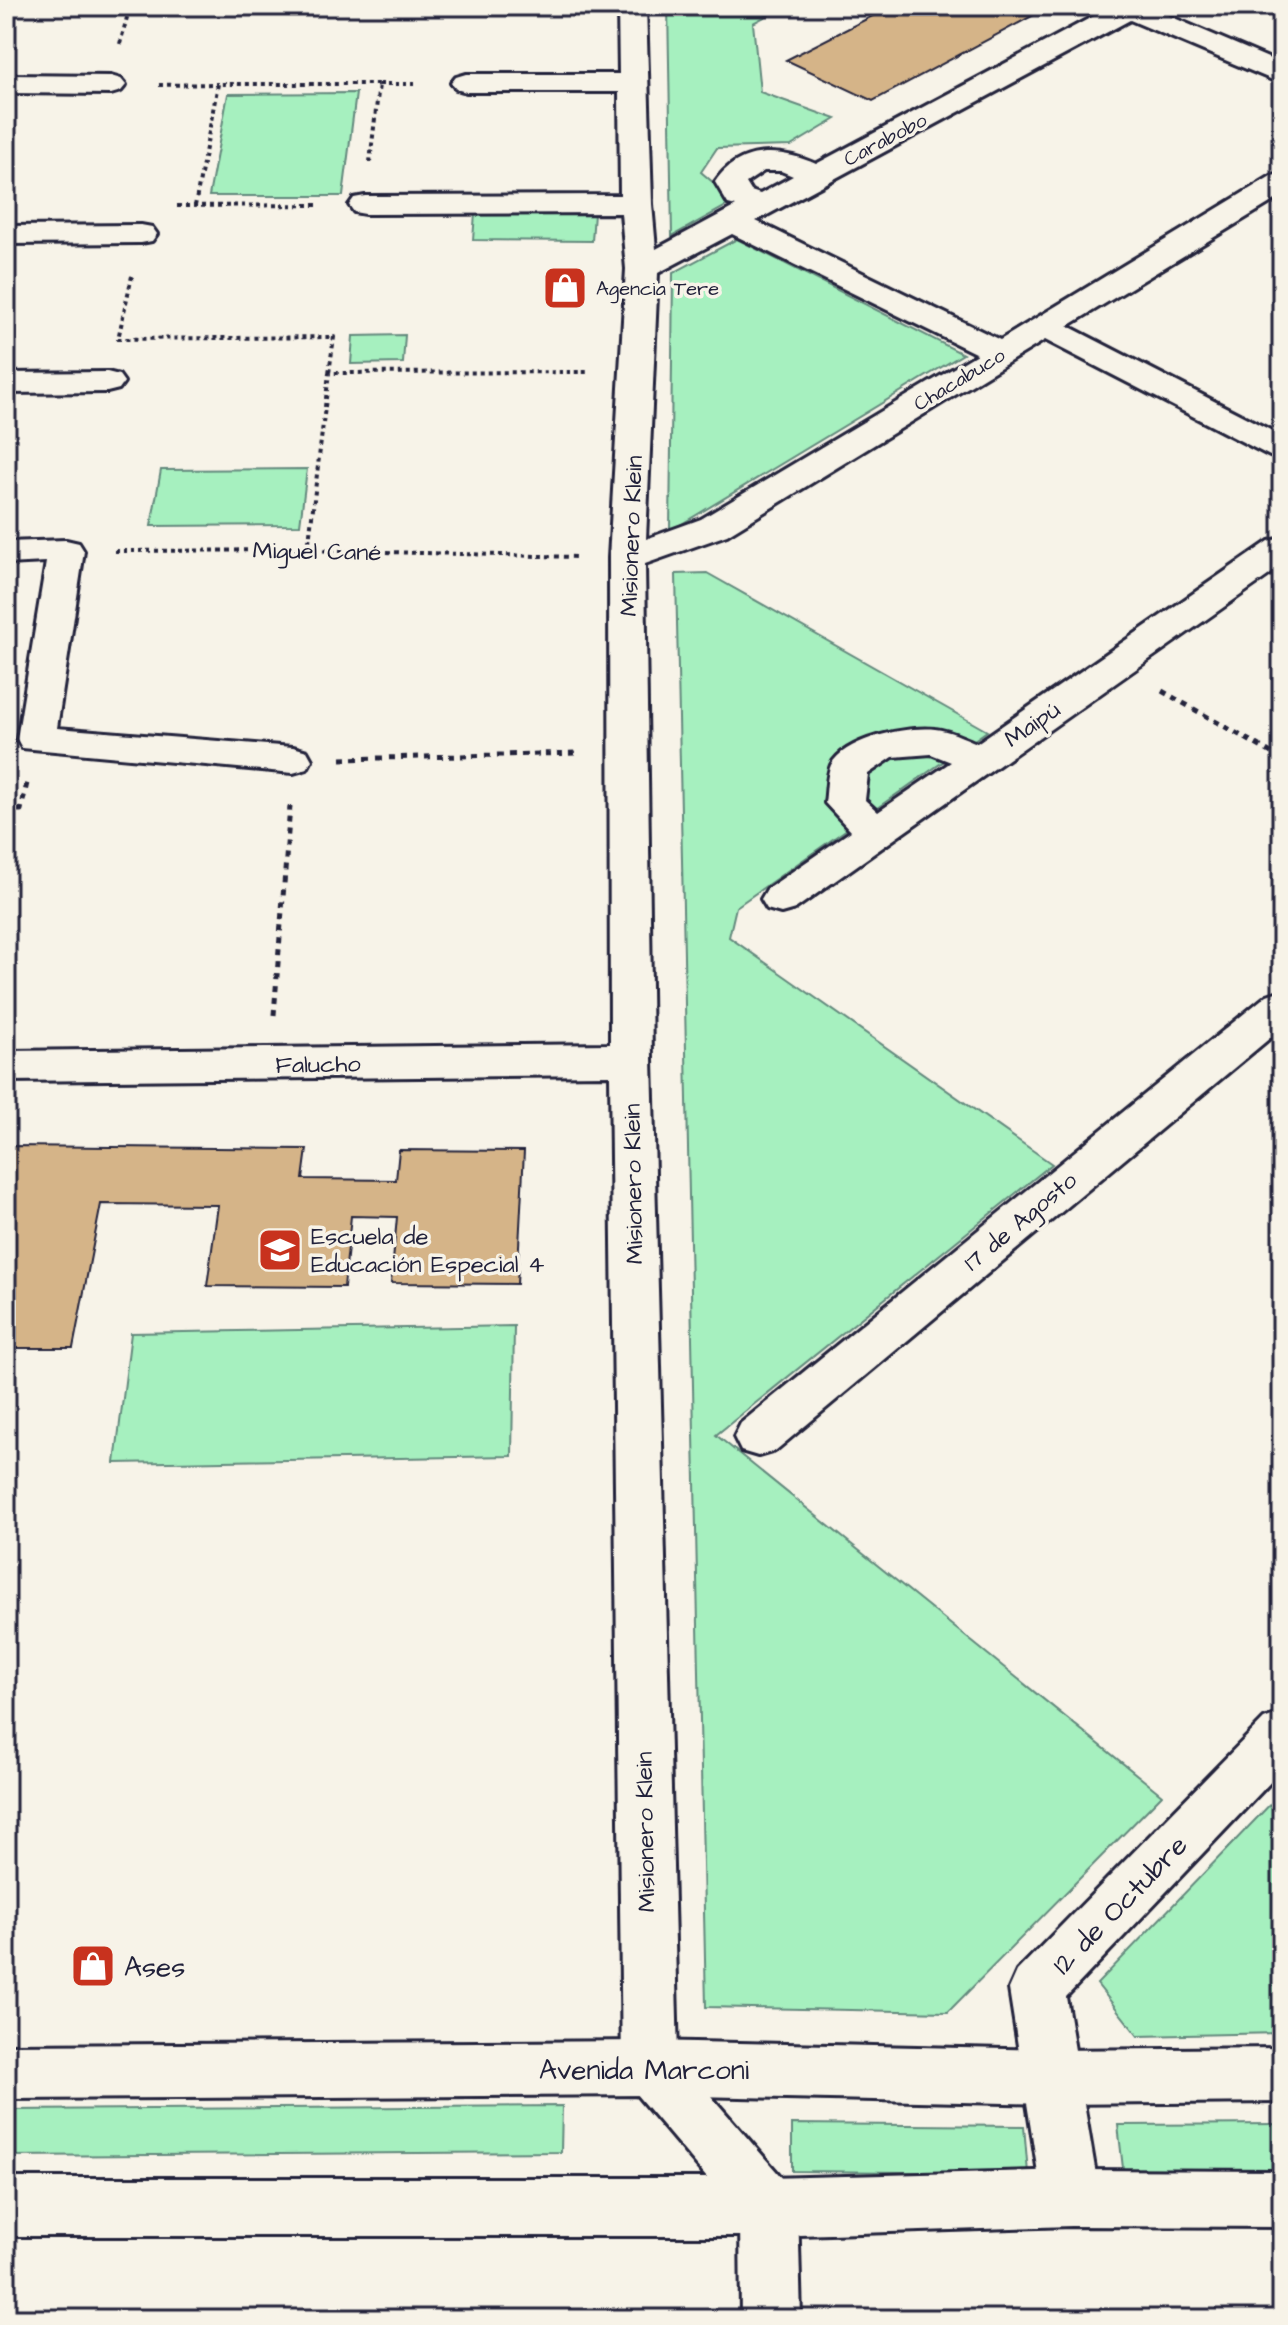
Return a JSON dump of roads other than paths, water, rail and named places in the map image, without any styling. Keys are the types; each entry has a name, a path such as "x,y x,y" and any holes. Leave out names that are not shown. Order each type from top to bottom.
{"street":[{"name":"Misionero Klein","path":"632,6 636,204 642,269 627,558 628,752 650,2068"},
{"path":"1125,8 1280,71"},
{"name":"Carabobo","path":"642,269 1125,8"},
{"path":"466,83 633,83"},
{"path":"6,84 111,85"},
{"path":"762,205 739,197 730,182 741,168 767,161 796,164 816,176"},
{"name":"Chacabuco","path":"627,558 714,527 1282,183"},
{"path":"365,205 636,204"},
{"path":"731,221 1001,353"},
{"path":"6,235 141,234"},
{"path":"1044,327 1282,449"},
{"path":"6,383 107,382"},
{"name":"Maipú","path":"781,899 1282,549"},
{"path":"6,553 66,551 36,739 293,760"},
{"path":"876,833 845,803 849,768 884,745 935,741 981,759"},
{"name":"17 de Agosto","path":"758,1437 1282,1005"},
{"name":"Falucho","path":"6,1066 631,1059"},
{"name":"12 de Octubre","path":"1071,2198 1037,1989 1282,1735"},
{"path":"650,2068 769,2207 771,2319"},
{"name":"Avenida Marconi","path":"6,2072 650,2068 1052,2077 1282,2075"},
{"path":"6,2207 769,2207 1071,2198 1282,2199"}],"place":[{"name":"Agencia Tere","path":"565,288"},
{"name":"Escuela de Educación Especial 4","path":"280,1250"},
{"name":"Ases","path":"93,1966"}]}
